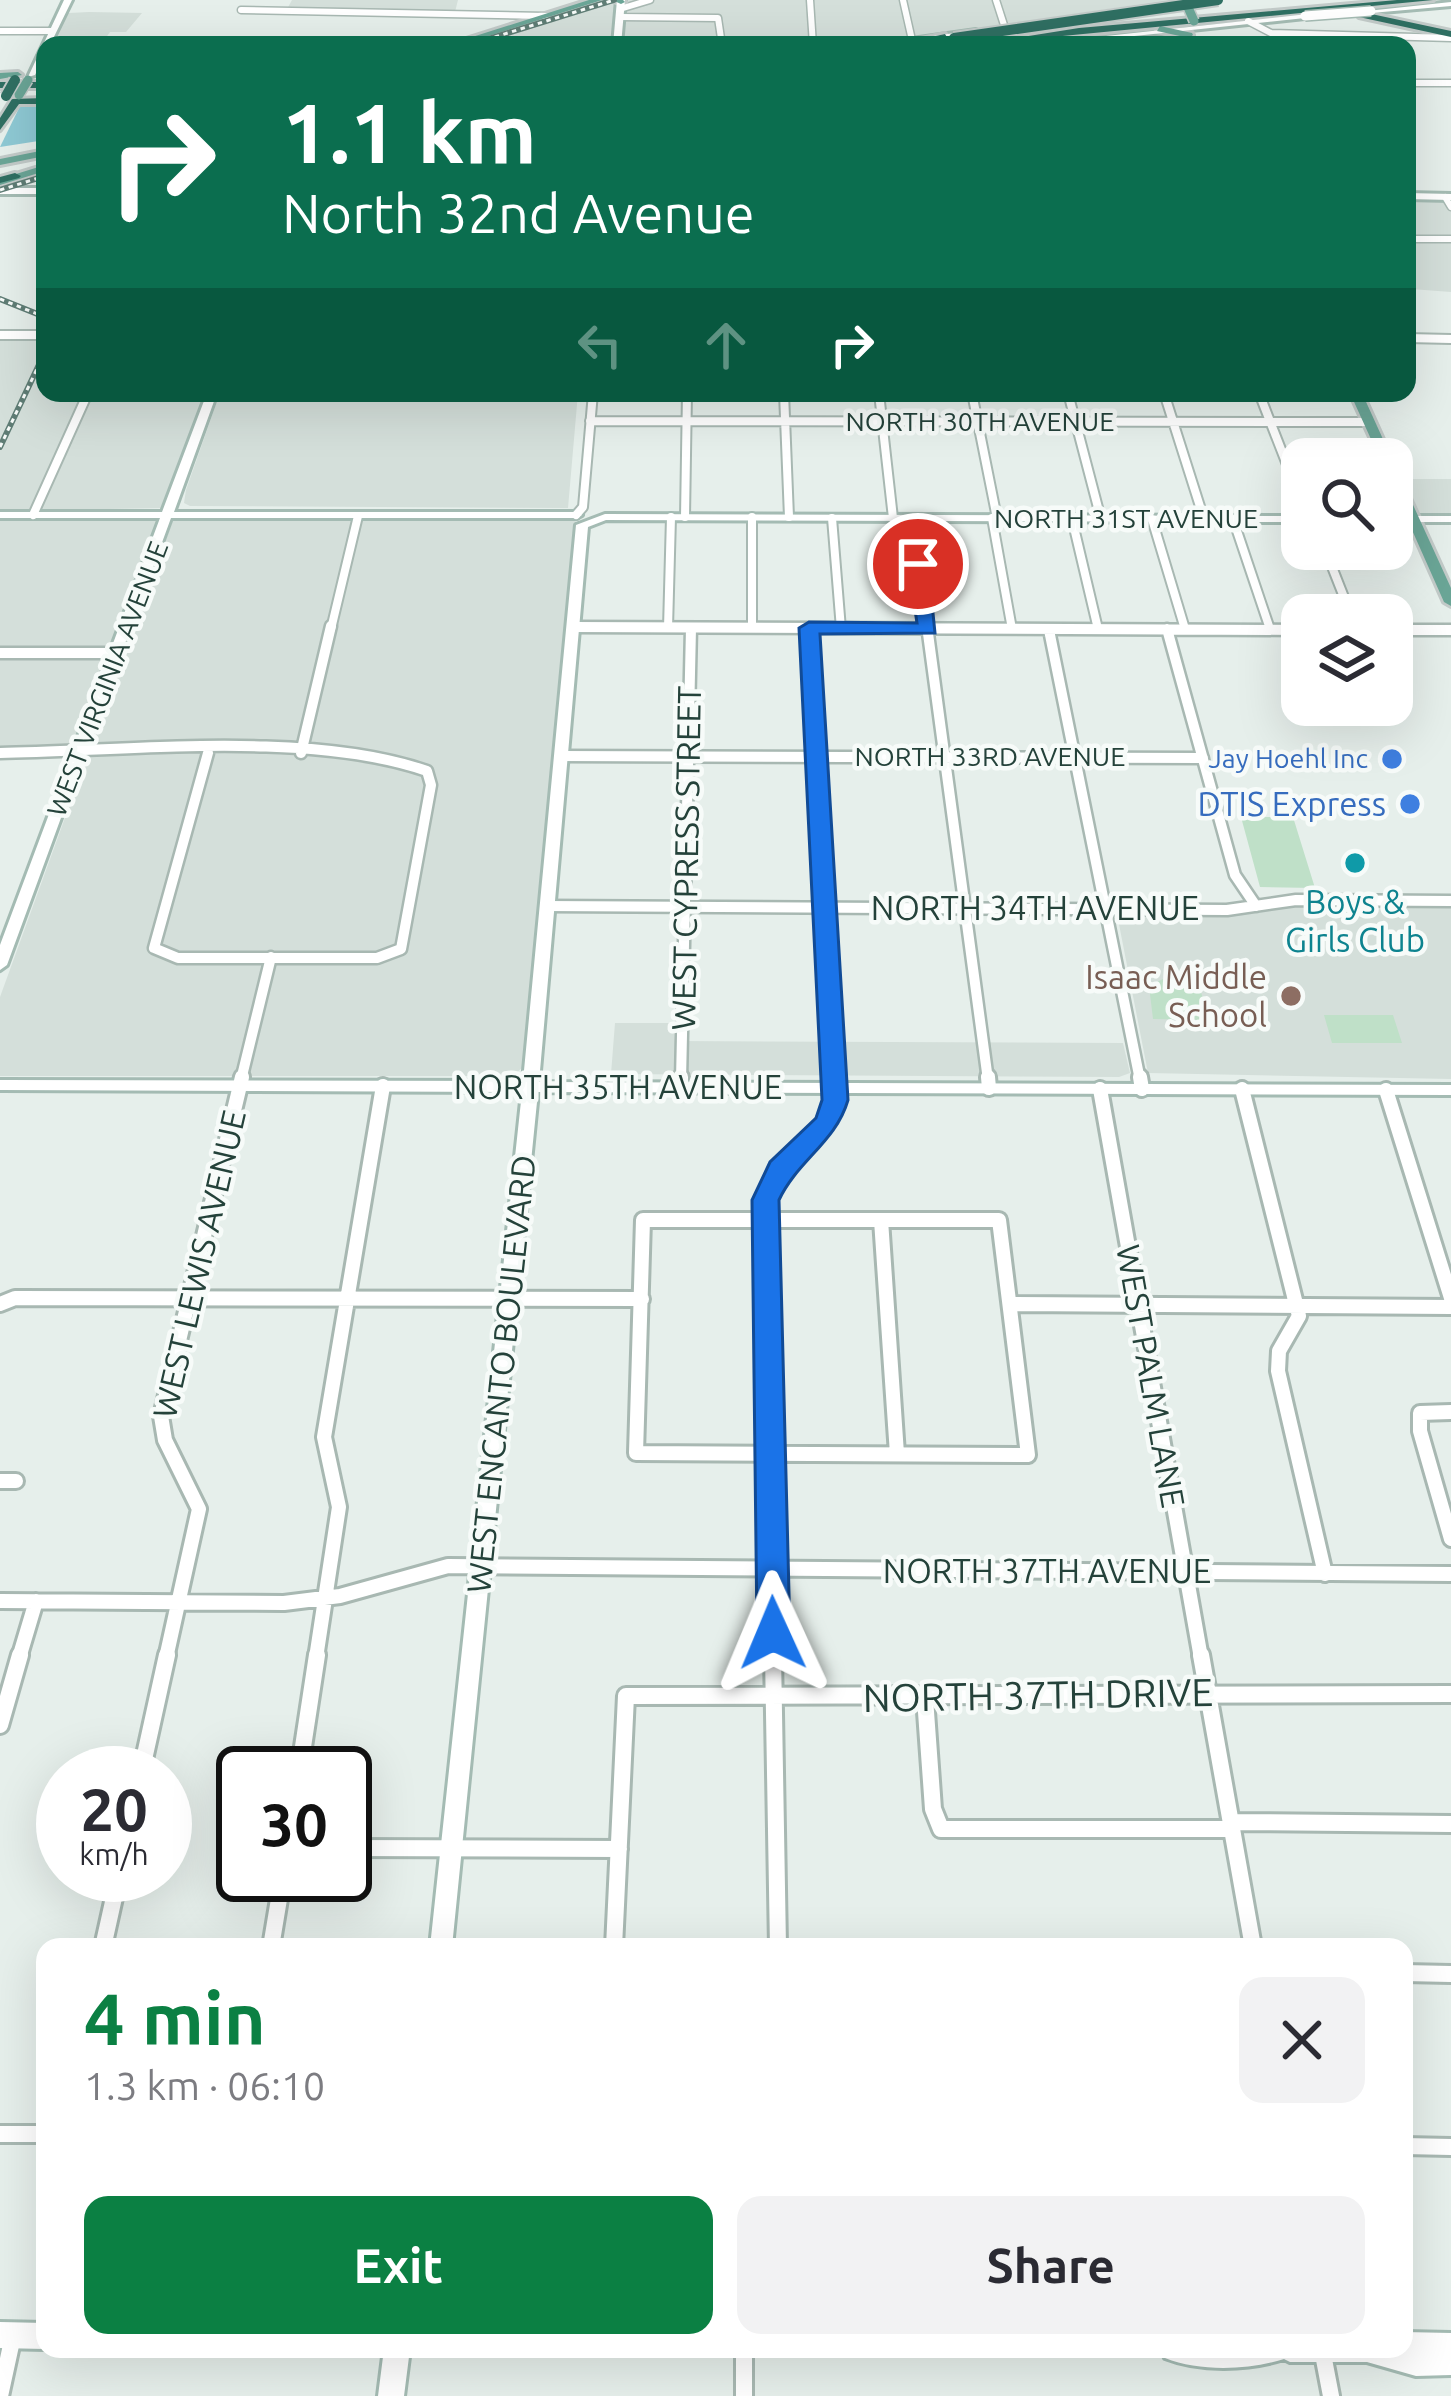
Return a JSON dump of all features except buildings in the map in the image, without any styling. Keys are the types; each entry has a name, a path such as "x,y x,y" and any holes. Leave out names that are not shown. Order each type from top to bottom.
{"highway":[{"path":"990,36 1218,0"},
{"path":"1031,36 1238,0"},
{"path":"999,36 1279,0"},
{"path":"1067,30 1279,0"},
{"path":"1013,36 1311,0"},
{"path":"1067,30 1428,0"},
{"path":"1251,18 1360,15 1448,36"},
{"path":"951,36 1005,28"},
{"path":"0,127 5,96 23,78 36,76"},
{"path":"5,96 36,90"},
{"path":"5,96 36,100"},
{"path":"2,188 15,176"}],"main road":[{"path":"478,36 583,0"},
{"path":"468,36 598,0"},
{"path":"1160,29 1192,31 1182,2"},
{"path":"0,76 23,78"},
{"path":"0,160 36,153"},
{"path":"15,176 36,170"},
{"path":"1359,402 1376,438"},
{"path":"1413,519 1449,592"}],"street":[{"path":"49,36 68,0"},
{"path":"455,12 458,0"},
{"path":"620,6 650,0"},
{"path":"810,0 812,36"},
{"path":"903,0 904,36"},
{"path":"996,0 1005,28 1182,2"},
{"path":"1192,31 1251,18 1451,4"},
{"path":"620,6 718,18 721,36"},
{"path":"618,36 620,6"},
{"path":"241,10 542,15"},
{"path":"1251,18 1271,33 1448,36"},
{"path":"1110,36 1160,29"},
{"path":"0,31 51,32"},
{"path":"23,78 36,58"},
{"path":"1416,82 1451,83"},
{"path":"2,188 36,192"},
{"path":"1416,197 1449,200"},
{"path":"1416,239 1451,239"},
{"path":"0,334 36,335"},
{"path":"1416,338 1451,338"},
{"path":"33,515 84,402"},
{"name":"WEST VIRGINIA AVENUE","path":"0,964 209,402"},
{"name":"WEST ENCANTO BOULEVARD","path":"442,1938 529,1087 592,402"},
{"path":"668,628 687,402"},
{"path":"784,402 789,517"},
{"path":"880,402 892,518"},
{"path":"974,402 1012,629"},
{"path":"1070,402 1101,519"},
{"path":"1167,402 1204,519"},
{"path":"1262,402 1281,450"},
{"name":"NORTH 30TH AVENUE","path":"590,421 1369,422"},
{"name":"NORTH 31ST AVENUE","path":"0,515 1281,519"},
{"path":"301,753 358,516"},
{"path":"752,518 752,628"},
{"path":"832,518 841,629"},
{"path":"912,518 988,1088"},
{"path":"1072,519 1098,630"},
{"path":"1152,519 1185,630"},
{"path":"1232,519 1270,630"},
{"path":"1413,519 1451,519"},
{"path":"573,627 1281,630"},
{"name":"WEST CYPRESS STREET","path":"681,1088 691,628"},
{"path":"778,1938 764,1220 775,1174 828,1122 835,1088 809,628"},
{"path":"1167,629 1235,875 1256,906"},
{"path":"1049,630 1142,1089"},
{"path":"1413,630 1451,630"},
{"path":"0,653 118,653"},
{"path":"0,753 208,753 301,753 371,754 410,760 428,771 429,798 401,949 377,958 178,958 159,953 153,941 208,753"},
{"name":"NORTH 33RD AVENUE","path":"560,755 1203,758"},
{"name":"NORTH 34TH AVENUE","path":"546,906 1106,909 1256,906 1297,900 1451,901"},
{"name":"WEST LEWIS AVENUE","path":"147,1746 199,1509 195,1486 160,1435 271,958"},
{"name":"NORTH 35TH AVENUE","path":"0,1085 1451,1090"},
{"path":"303,1746 339,1507 323,1437 383,1086"},
{"name":"WEST PALM LANE","path":"1100,1089 1251,1938"},
{"path":"1242,1089 1299,1316 1279,1351 1278,1371 1325,1574"},
{"path":"1010,1304 1451,1302 1386,1090"},
{"path":"643,1220 764,1220 999,1220 1028,1455 636,1453 643,1220"},
{"path":"881,1220 897,1454"},
{"path":"0,1304 15,1298 642,1299"},
{"path":"1451,1412 1420,1413 1420,1431 1451,1539"},
{"name":"NORTH 37TH AVENUE","path":"0,1601 325,1599 415,1571 482,1565 1451,1574"},
{"path":"0,1725 36,1601"},
{"name":"NORTH 37TH DRIVE","path":"620,1849 626,1696 1451,1694"},
{"path":"925,1698 933,1809 941,1829 1451,1824"},
{"path":"372,1848 620,1849 615,1938"},
{"path":"105,1938 113,1902"},
{"path":"272,1938 278,1902"},
{"path":"1413,1973 1451,1974"},
{"path":"0,2134 36,2134"},
{"path":"1413,2146 1451,2146"},
{"path":"0,2396 7,2335"},
{"path":"1413,2345 1451,2346"},
{"path":"391,2396 397,2358"},
{"path":"744,2358 744,2396"},
{"path":"1324,2358 1331,2396"},
{"path":"1401,2358 1416,2363 1451,2362"}],"shaded area":[{"path":"292,0 458,0 455,12 286,11"},
{"path":"621,0 1168,0 927,36 507,36"},
{"path":"68,13 142,13 126,32 56,36"},
{"path":"1416,199 1451,200 1451,292 1416,289"},
{"path":"0,337 36,337 36,402 203,402 164,508 0,511"},
{"path":"217,402 577,402 568,508 190,506 184,503"},
{"path":"1413,479 1451,479 1451,516 1420,513 1413,498"},
{"path":"0,519 160,520 72,748 0,748"},
{"path":"173,520 576,521 523,1067 513,1076 0,1076 0,997"},
{"name":"Isaac Middle School","path":"1294,905 1451,905 1451,1079 1148,1073 1117,914"},
{"path":"615,1023 674,1023 675,1041 1123,1043 1130,1073 1119,1077 611,1074"}],"green space":[{"path":"1241,817 1293,817 1315,888 1260,887"},
{"path":"1163,979 1199,988 1207,1007 1203,1020 1153,1019 1149,986"},
{"path":"1324,1015 1393,1015 1402,1043 1332,1043"}],"water":[{"path":"21,104 36,104 36,141 0,147"}],"railway":[{"path":"498,36 614,0"},
{"path":"0,190 36,179"},
{"path":"0,299 36,313"},
{"path":"0,447 36,371"}],"place":[{"name":"Jay Hoehl Inc","path":"1392,759"},
{"name":"DTIS Express","path":"1410,804"},
{"name":"Boys & Girls Club","path":"1355,863"},
{"name":"Isaac Middle School","path":"1291,996"}],"route":[{"path":"773,1633 766,1200 775,1174 828,1122 835,1100 809,628 928,629 918,564"}]}
